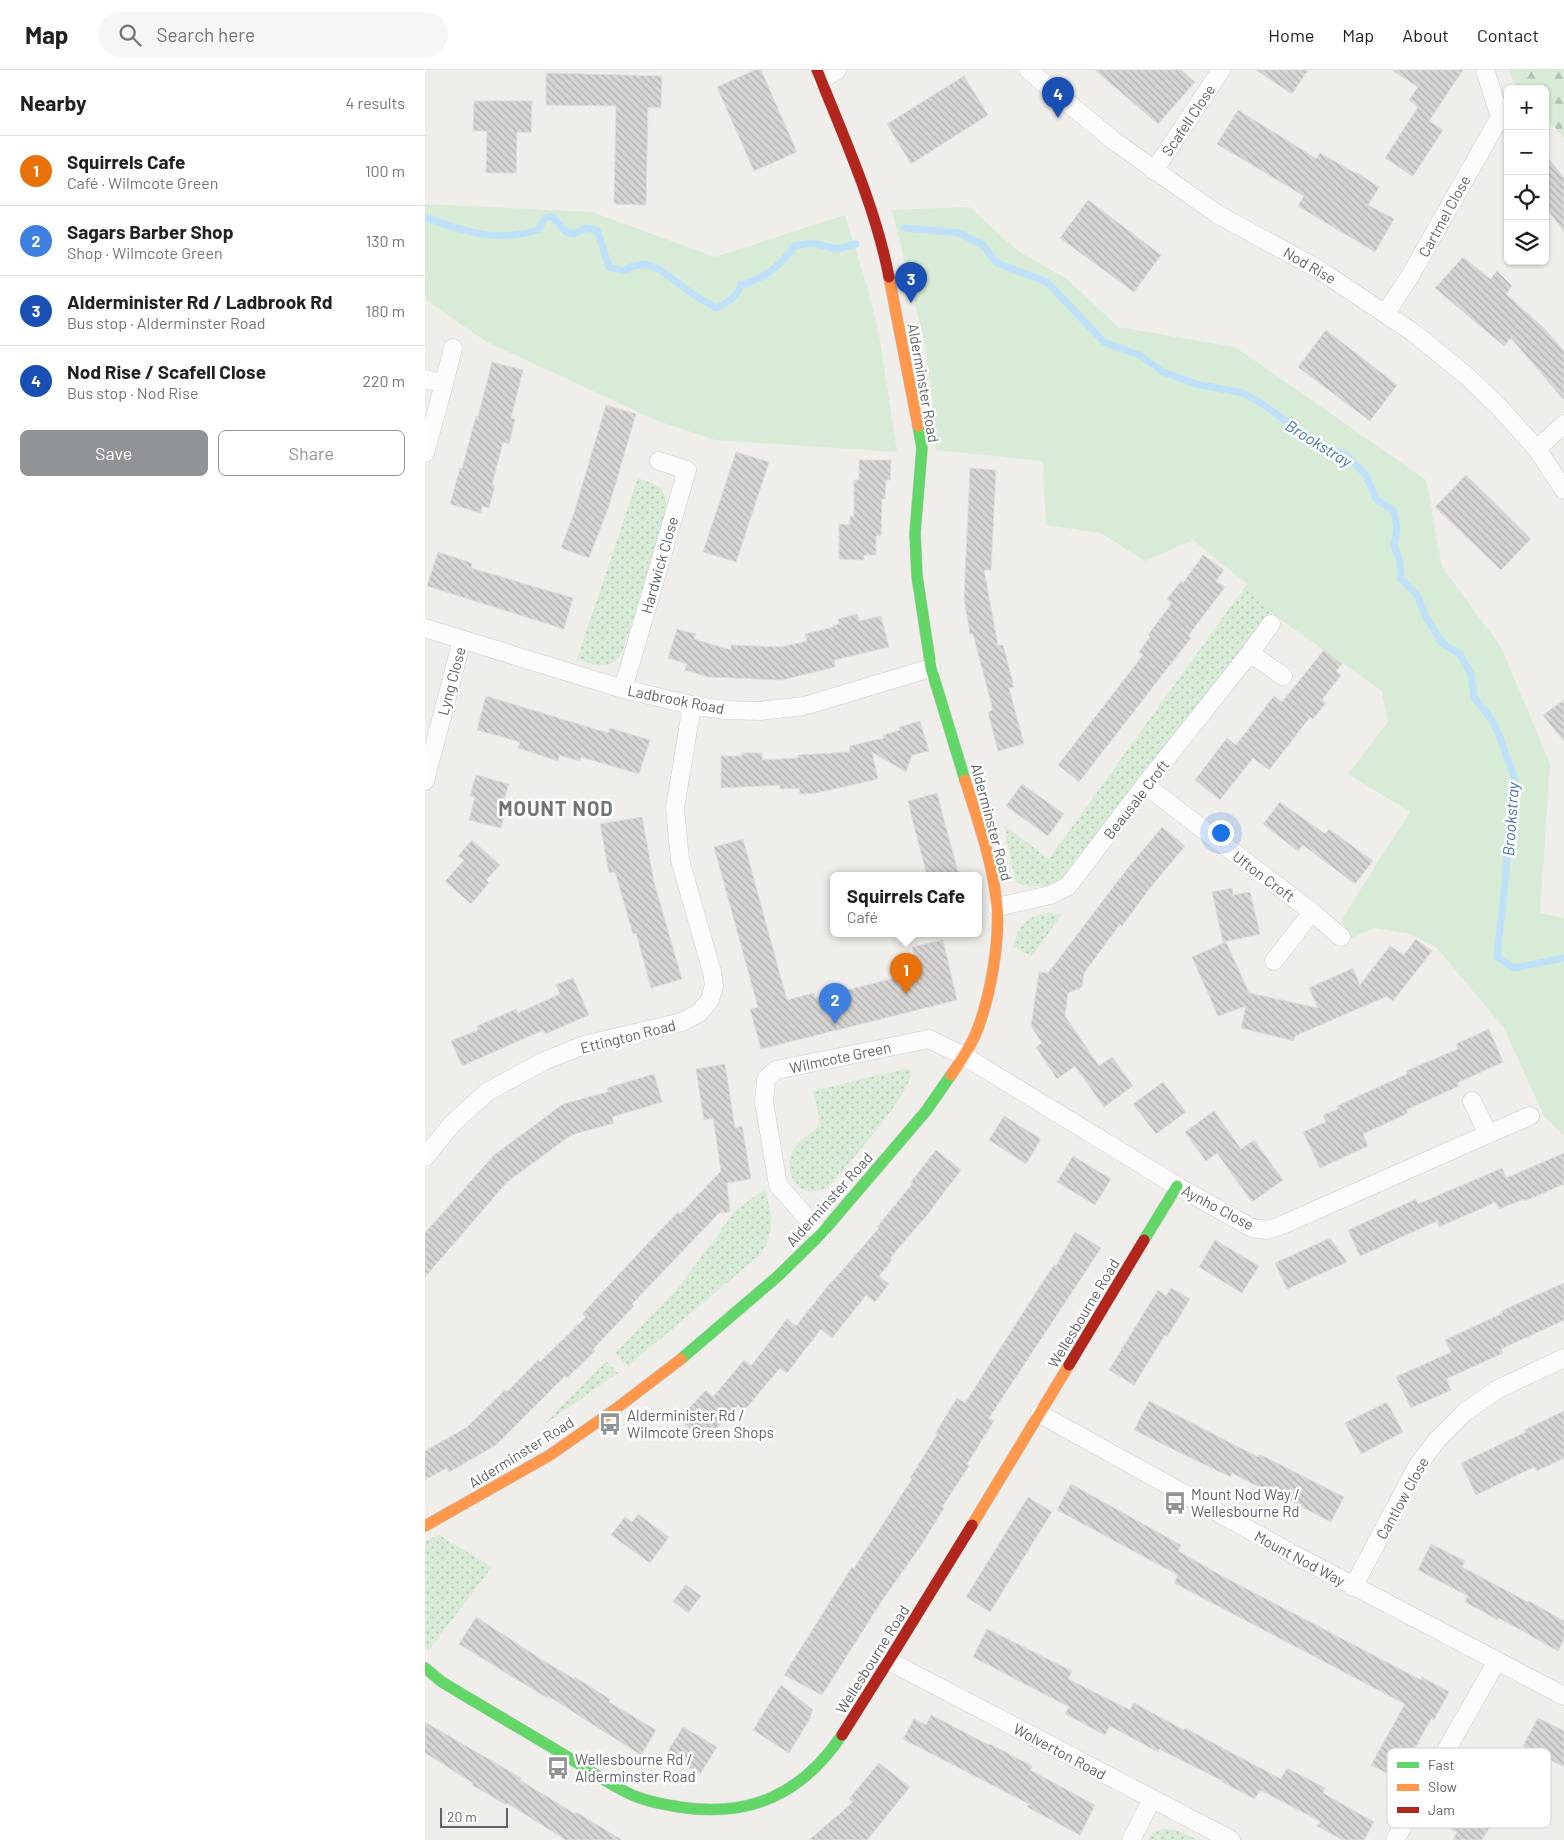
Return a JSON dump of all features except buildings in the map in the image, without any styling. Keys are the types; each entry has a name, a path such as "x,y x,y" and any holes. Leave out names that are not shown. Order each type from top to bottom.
{"street":[{"path":"819,75 837,70"},
{"name":"Nod Rise","path":"1028,70 1114,141 1217,214 1318,268 1414,333 1469,378 1499,407 1537,449 1564,490"},
{"name":"Scafell Close","path":"1154,171 1221,70"},
{"name":"Cartmel Close","path":"1386,313 1504,119 1485,70"},
{"name":"Alderminster Road","path":"425,1526 549,1455 613,1412 693,1350 777,1276 821,1234 926,1111 965,1056 976,1033 985,1005 995,955 997,907 984,840 931,668 917,576 915,533 922,448 913,395 883,245 869,200 819,75"},
{"path":"425,453 453,348"},
{"path":"425,379 444,384"},
{"path":"1537,449 1564,424"},
{"name":"Hardwick Close","path":"623,689 687,470 659,461"},
{"name":"Beausale Croft","path":"997,907 1050,895 1068,886 1271,624"},
{"name":"Ladbrook Road","path":"425,628 623,689 691,705 725,710 759,711 804,706 931,668"},
{"name":"Lyng Close","path":"425,781 462,640"},
{"path":"1250,653 1283,676"},
{"name":"Ettington Road","path":"425,1157 452,1124 487,1092 544,1061 584,1045 682,1022 699,1013 710,1000 714,985 712,972 680,860 675,808 691,705"},
{"name":"Ufton Croft","path":"1145,785 1312,912 1341,937"},
{"path":"1274,961 1312,912"},
{"name":"Wilmcote Green","path":"821,1234 778,1185 764,1102 766,1080 776,1070 929,1039 965,1056"},
{"name":"Aynho Close","path":"965,1056 1177,1186 1252,1228 1267,1230 1280,1226 1530,1116"},
{"path":"1472,1101 1488,1134"},
{"name":"Wellesbourne Road","path":"425,1668 442,1682 629,1794 659,1804 689,1810 720,1811 749,1806 777,1796 796,1785 810,1773 837,1742 889,1661 1177,1186"},
{"name":"Cantlow Close","path":"1353,1587 1418,1465 1437,1440 1465,1412 1499,1389 1564,1358"},
{"name":"Mount Nod Way","path":"1039,1414 1353,1587 1564,1696"},
{"name":"Wolverton Road","path":"889,1661 1231,1840"},
{"path":"1447,1748 1497,1661"},
{"path":"1131,1840 1152,1799"},
{"path":"1395,1840 1402,1828"}],"green space":[{"path":"1510,70 1564,70 1564,138 1549,121 1549,85 1517,85 1512,79"},
{"path":"425,204 592,212 715,257 845,215 869,294 880,340 897,452 715,440 658,421 485,341 425,299"},
{"path":"969,207 1018,251 1067,279 1118,327 1235,347 1426,480 1442,567 1501,647 1550,764 1540,913 1564,918 1564,1136 1544,1116 1504,1028 1436,947 1410,934 1374,928 1358,935 1353,940 1341,920 1410,812 1348,774 1388,722 1382,691 1270,612 1247,584 1193,540 1145,561 1101,533 1046,525 1043,461 936,450 926,349 892,210"},
{"path":"638,478 661,489 666,498 667,515 622,653 612,663 602,666 596,665 577,659"},
{"path":"1247,584 1270,612 1070,875 1049,887 1022,885 1015,880 1004,825 1049,859"},
{"path":"1048,913 1062,914 1032,956 1013,947 1024,923 1034,917"},
{"path":"905,1069 911,1070 909,1080 891,1111 828,1188 808,1191 798,1186 791,1176 789,1164 792,1152 801,1141 821,1125 813,1091"},
{"path":"765,1189 771,1215 771,1230 761,1254 628,1366 615,1353 678,1288 736,1210"},
{"path":"606,1361 618,1373 542,1426"},
{"path":"439,1535 492,1567 429,1650 425,1646 425,1541"},
{"path":"1162,1829 1176,1830 1198,1840 1148,1840 1153,1833"}],"waterway":[{"path":"425,218 480,234 507,235 538,230 545,218 552,216 566,232 574,234 586,228 597,230 609,267 623,271 633,266 645,264 659,269 694,295 716,308 731,299 741,285 757,279 778,266 794,246 812,243 837,249 856,244"},
{"name":"Brookstray","path":"905,228 959,233 983,245 997,263 1047,282 1104,342 1141,356 1163,372 1196,384 1243,393 1261,403 1317,443 1346,455 1365,474 1377,500 1394,511 1397,529 1394,545 1400,562 1401,579 1417,595 1426,617 1442,643 1460,654 1471,674 1474,697 1492,720 1515,780 1514,804 1508,832 1506,874 1497,957 1514,968 1564,958"}],"traffic: fast":[{"path":"918,426 922,448 915,533 917,576 931,668 965,780"},
{"path":"681,1359 778,1276 821,1234 926,1111 951,1075"},
{"path":"1144,1240 1177,1186"},
{"path":"425,1668 442,1682 620,1789 647,1800 679,1807 729,1809 751,1805 772,1797 792,1787 810,1773 842,1735"}],"traffic: slow":[{"path":"889,277 918,426"},
{"path":"951,1075 971,1044 986,1004 993,970 998,920 992,874 965,780"},
{"path":"425,1526 550,1455 613,1411 681,1359"},
{"path":"972,1525 1069,1365"}],"traffic: jam":[{"path":"817,70 867,198 876,224 889,277"},
{"path":"1069,1365 1144,1240"},
{"path":"842,1735 972,1525"}],"place":[{"name":"Nod Rise / Scafell Close","path":"1058,118"},
{"name":"Alderminister Rd / Ladbrook Rd","path":"911,303"},
{"name":"Squirrels Cafe","path":"906,994"},
{"name":"Sagars Barber Shop","path":"835,1024"},
{"name":"Alderminister Rd / Wilmcote Green Shops","path":"610,1424"},
{"name":"Mount Nod Way / Wellesbourne Rd","path":"1175,1503"},
{"name":"Wellesbourne Rd / Alderminster Road","path":"558,1768"}],"district":[{"name":"MOUNT NOD","path":"556,808"}]}
